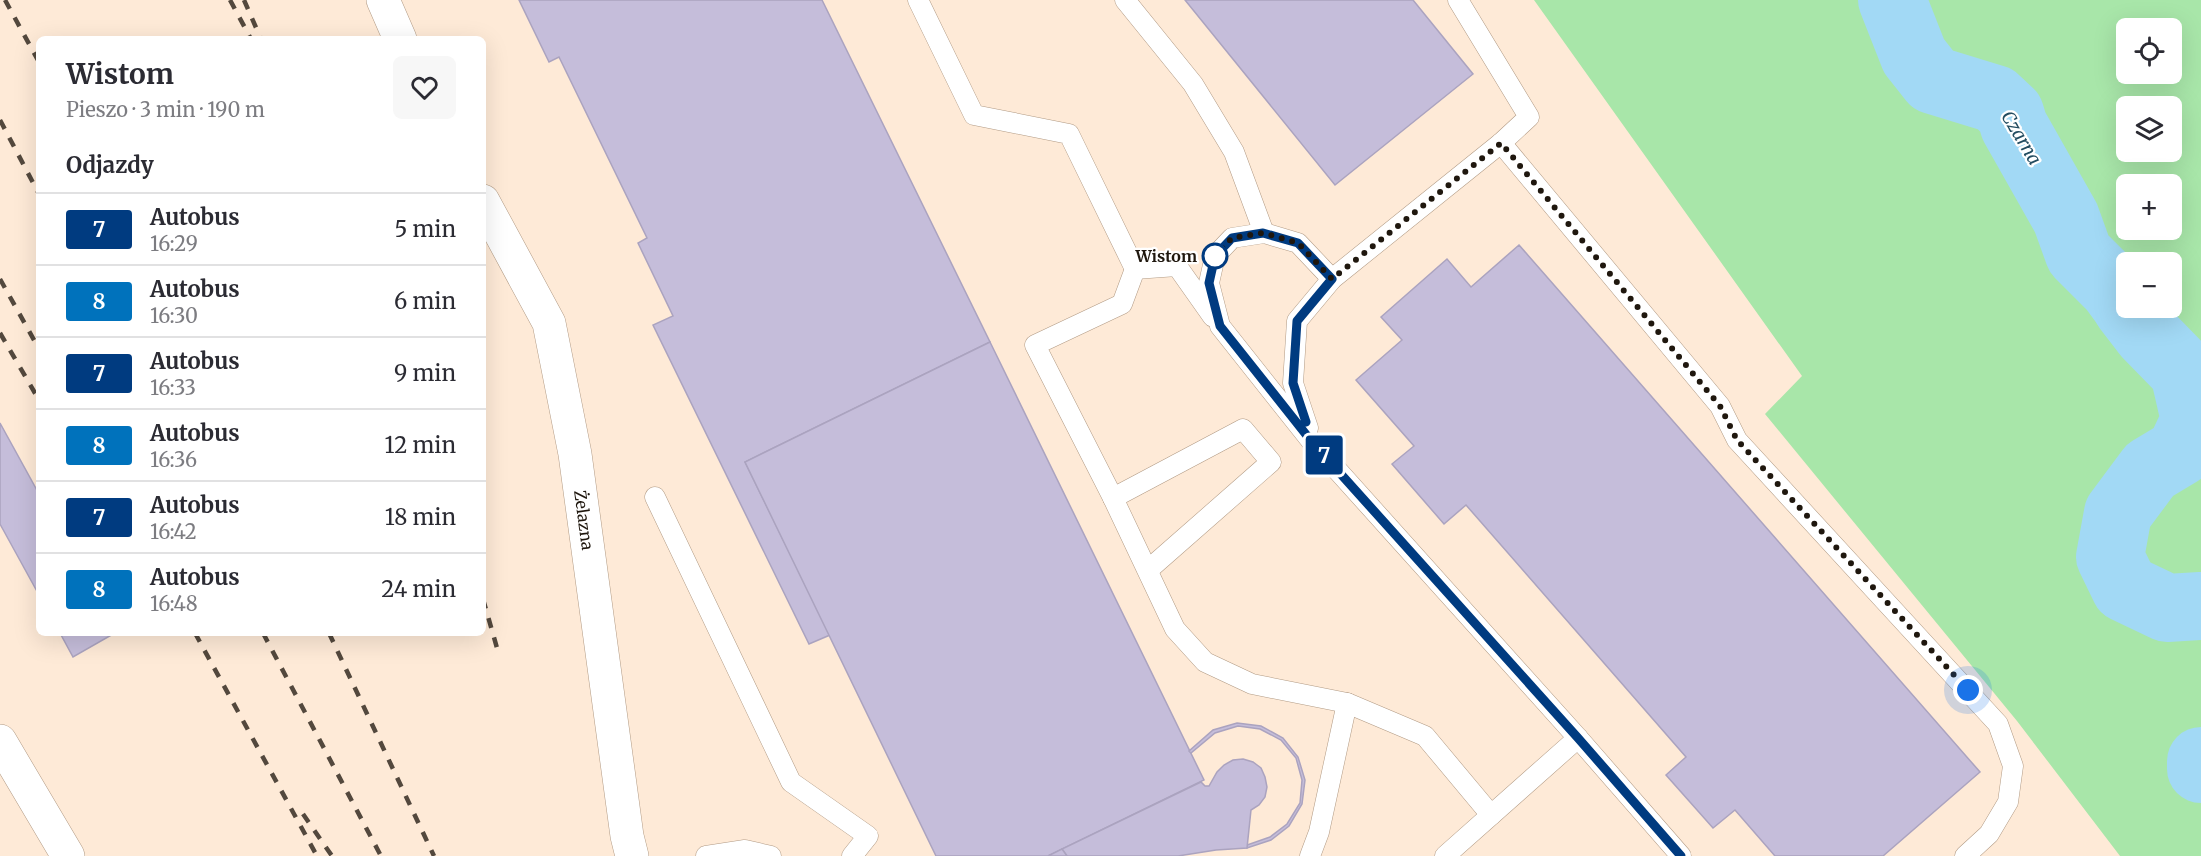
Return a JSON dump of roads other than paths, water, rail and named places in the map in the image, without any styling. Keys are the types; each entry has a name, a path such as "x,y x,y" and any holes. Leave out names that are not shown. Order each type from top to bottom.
{"street":[{"path":"383,0 399,36"},
{"name":"Żelazna","path":"486,207 549,323 575,454 627,836 632,856"},
{"path":"0,741 68,856"}],"lane":[{"path":"918,0 974,115 1069,134 1135,269 1122,304 1035,345 1113,498 1175,629 1205,662 1252,684 1347,703 1425,736 1491,815"},
{"path":"1125,0 1193,84 1234,152 1263,233"},
{"path":"1312,442 1293,383 1297,321 1332,279 1501,143 1529,117 1458,0"},
{"path":"1501,143 1720,406 1737,440 1998,724 2013,766 2008,802 1989,834 1965,856"},
{"path":"1220,326 1209,283 1215,256 1232,238 1263,233 1298,243 1332,279"},
{"path":"1135,269 1177,266 1220,326 1312,442 1681,856"},
{"path":"1113,498 1243,429 1271,462 1148,570"},
{"path":"655,497 791,782 868,836 852,856"},
{"path":"1310,856 1319,832 1347,703"},
{"path":"1445,856 1578,738"},
{"path":"706,856 745,850 771,856"}],"waterway":[{"name":"Czarna","path":"1892,0 1914,56 1933,80 1995,99 2010,113 2014,126 2066,218 2079,254 2116,292"},
{"name":"Czarna","path":"2135,318 2184,372 2195,420 2180,452 2150,470 2118,513 2110,557 2125,588 2167,608 2201,606"},
{"name":"Czarna","path":"2201,761 2201,769"}],"railway":[{"path":"5,0 36,57"},
{"path":"230,0 249,36"},
{"path":"244,0 260,36"},
{"path":"0,120 36,188"},
{"path":"0,279 36,344"},
{"path":"0,333 36,395"},
{"path":"486,610 499,655"},
{"path":"197,636 317,856"},
{"path":"265,636 381,856"},
{"path":"330,636 434,856"},
{"path":"303,814 332,856"}],"place":[{"name":"Wistom","path":"1215,256"}]}
